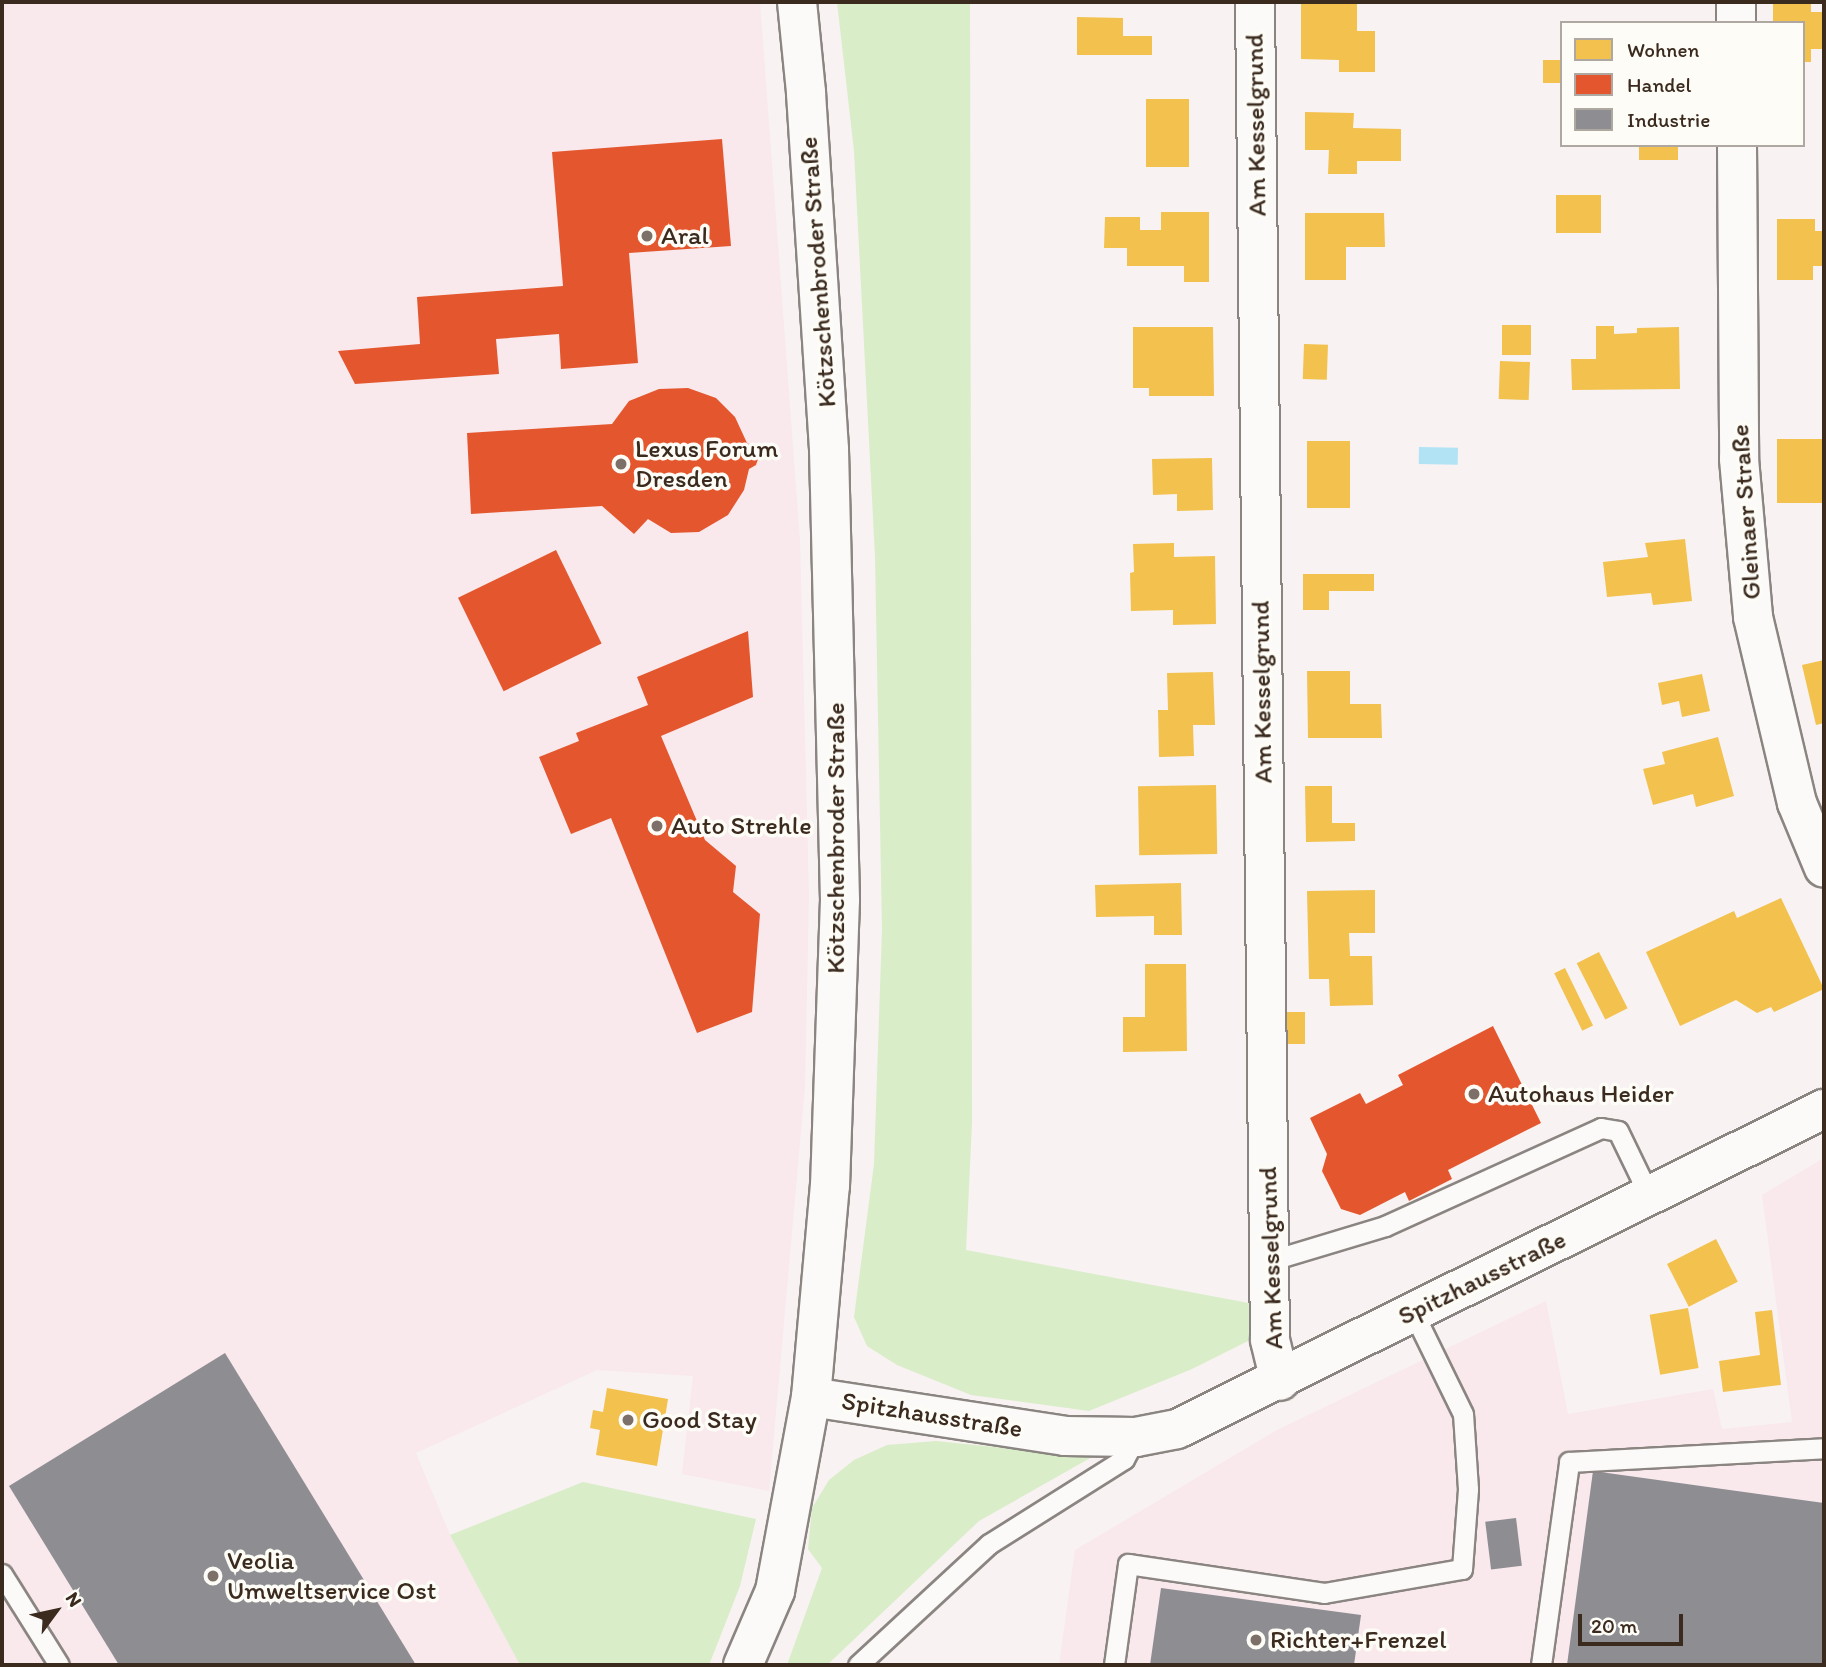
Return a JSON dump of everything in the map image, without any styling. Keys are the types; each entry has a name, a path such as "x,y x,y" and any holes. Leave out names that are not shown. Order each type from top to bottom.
{"street":[{"name":"Kötzschenbroder Straße","path":"743,1665 775,1591 811,1397 830,1186 840,900 830,449 807,105 797,2"},
{"name":"Am Kesselgrund","path":"1255,2 1270,1340 1280,1381"},
{"path":"1735,2 1736,21"},
{"name":"Gleinaer Straße","path":"1737,147 1739,459 1753,617 1797,803 1824,868"},
{"name":"Spitzhausstraße","path":"811,1397 1065,1436 1136,1437 1177,1429 1280,1381 1413,1312 1824,1109"}],"lane":[{"path":"1269,1261 1385,1226 1601,1128 1618,1131 1649,1195"},
{"path":"1114,1665 1128,1564 1324,1593 1462,1569 1468,1489 1463,1414 1413,1312"},
{"path":"858,1665 989,1544 1124,1459 1136,1437"},
{"path":"1541,1665 1569,1462 1824,1448"},
{"path":"2,1574 59,1665"}],"shaded area":[{"path":"2,2 760,2 800,541 809,896 805,1086 769,1491 682,1474 693,1376 597,1370 416,1453 450,1535 520,1665 2,1665"},
{"path":"1824,1158 1824,1665 1059,1665 1075,1550 1277,1430 1546,1301 1568,1414 1713,1389 1722,1429 1792,1422 1762,1195"}],"green space":[{"path":"837,2 970,2 972,1123 966,1250 1254,1304 1260,1335 1192,1369 1089,1411 971,1395 897,1365 867,1346 854,1317 874,1164 882,930 875,556 854,151"},
{"path":"936,1441 1092,1457 979,1521 827,1665 787,1665 822,1568 808,1549 812,1508 829,1480 854,1460 887,1445"},
{"path":"583,1482 756,1519 740,1586 709,1665 520,1665 450,1535"}],"water":[{"path":"1419,447 1458,448 1458,465 1419,464"}],"building: Wohnen":[{"path":"1301,2 1357,2 1357,31 1375,31 1375,72 1339,72 1339,60 1301,59"},
{"path":"1773,2 1811,2 1811,12 1824,12 1824,49 1811,49 1811,62 1805,62 1805,21 1773,21"},
{"path":"1077,17 1123,18 1123,36 1152,36 1152,55 1077,55"},
{"path":"1543,60 1560,60 1560,83 1543,83"},
{"path":"1146,99 1189,99 1189,167 1146,167"},
{"path":"1305,112 1354,113 1353,128 1401,129 1401,161 1357,161 1357,174 1328,174 1329,150 1305,150"},
{"path":"1639,147 1678,147 1678,160 1639,160"},
{"path":"1556,195 1601,195 1601,233 1556,233"},
{"path":"1161,212 1209,212 1209,282 1184,282 1184,266 1127,266 1127,248 1104,248 1105,217 1140,217 1140,230 1161,230"},
{"path":"1305,213 1384,213 1385,247 1346,247 1346,280 1305,280"},
{"path":"1777,219 1815,219 1815,231 1824,231 1824,266 1813,266 1813,280 1777,280"},
{"path":"1502,325 1531,325 1531,355 1502,355"},
{"path":"1596,326 1614,326 1614,334 1637,333 1637,328 1679,327 1680,389 1572,390 1571,359 1596,359"},
{"path":"1133,327 1213,327 1214,396 1149,396 1149,388 1133,388"},
{"path":"1304,344 1328,345 1327,380 1303,379"},
{"path":"1500,361 1530,362 1529,400 1499,399"},
{"path":"1777,439 1824,439 1824,503 1777,503"},
{"path":"1307,441 1350,441 1350,508 1307,508"},
{"path":"1212,458 1213,510 1177,511 1177,494 1153,495 1152,459"},
{"path":"1685,539 1692,601 1653,605 1651,593 1607,597 1603,562 1648,557 1645,543"},
{"path":"1174,543 1174,557 1215,556 1216,624 1173,625 1173,610 1131,611 1130,573 1134,572 1133,544"},
{"path":"1303,574 1374,574 1374,591 1329,591 1329,610 1303,610"},
{"path":"1824,660 1824,723 1816,725 1802,665"},
{"path":"1307,671 1350,671 1350,704 1381,704 1382,738 1308,738"},
{"path":"1213,672 1215,725 1193,725 1194,756 1159,757 1158,710 1168,710 1167,673"},
{"path":"1702,674 1710,711 1682,717 1679,701 1662,705 1658,683"},
{"path":"1718,737 1734,796 1696,807 1693,794 1653,805 1643,769 1665,764 1662,752"},
{"path":"1216,785 1217,854 1139,855 1138,786"},
{"path":"1305,786 1332,786 1332,823 1355,823 1355,841 1306,842"},
{"path":"1181,883 1182,935 1154,935 1154,916 1096,917 1095,885"},
{"path":"1375,890 1375,933 1349,933 1350,956 1372,956 1373,1005 1330,1006 1329,979 1309,979 1307,891"},
{"path":"1781,898 1824,989 1774,1012 1771,1007 1757,1013 1736,1000 1680,1026 1646,952 1734,911 1737,918"},
{"path":"1599,952 1628,1008 1605,1019 1577,963"},
{"path":"1145,964 1186,964 1187,1051 1123,1052 1123,1017 1145,1017"},
{"path":"1565,968 1593,1026 1582,1031 1554,973"},
{"path":"1279,1012 1305,1012 1305,1044 1279,1044"},
{"path":"1716,1239 1738,1282 1689,1307 1667,1264"},
{"path":"1688,1308 1699,1368 1660,1375 1650,1315"},
{"path":"1772,1310 1781,1385 1723,1392 1719,1361 1760,1355 1755,1312"},
{"name":"Good Stay","path":"607,1388 668,1399 657,1466 596,1455 600,1430 590,1428 593,1410 603,1412"}],"building: Handel":[{"path":"722,139 731,246 629,253 638,363 561,369 559,334 496,339 499,374 355,384 338,351 420,344 417,297 563,286 552,152"},
{"path":"688,388 716,398 735,417 747,443 755,447 759,456 756,465 749,469 744,490 728,515 699,532 671,533 648,519 634,534 602,506 471,514 467,433 612,424 629,401 659,389"},
{"path":"556,550 602,643 504,691 458,598"},
{"name":"Auto Strehle","path":"748,631 753,697 661,736 705,840 736,866 733,892 760,914 752,1012 697,1033 611,818 571,834 539,757 579,741 576,733 648,705 637,677"},
{"path":"1493,1026 1541,1123 1448,1170 1452,1179 1409,1201 1405,1192 1360,1215 1341,1209 1322,1171 1327,1154 1310,1118 1360,1093 1366,1104 1403,1085 1398,1075"}],"building: Industrie":[{"name":"Veolia Umweltservice Ost","path":"225,1353 416,1665 119,1665 9,1486"},
{"path":"1593,1471 1824,1503 1824,1665 1567,1665"},
{"path":"1516,1518 1522,1566 1491,1569 1485,1522"},
{"name":"Richter+Frenzel","path":"1161,1588 1361,1615 1354,1665 1150,1665"}],"place":[{"name":"Aral","path":"647,236"},
{"name":"Lexus Forum Dresden","path":"621,464"},
{"name":"Auto Strehle","path":"657,826"},
{"name":"Autohaus Heider","path":"1474,1094"},
{"name":"Good Stay","path":"628,1420"},
{"name":"Veolia Umweltservice Ost","path":"213,1576"},
{"name":"Richter+Frenzel","path":"1256,1640"}]}
